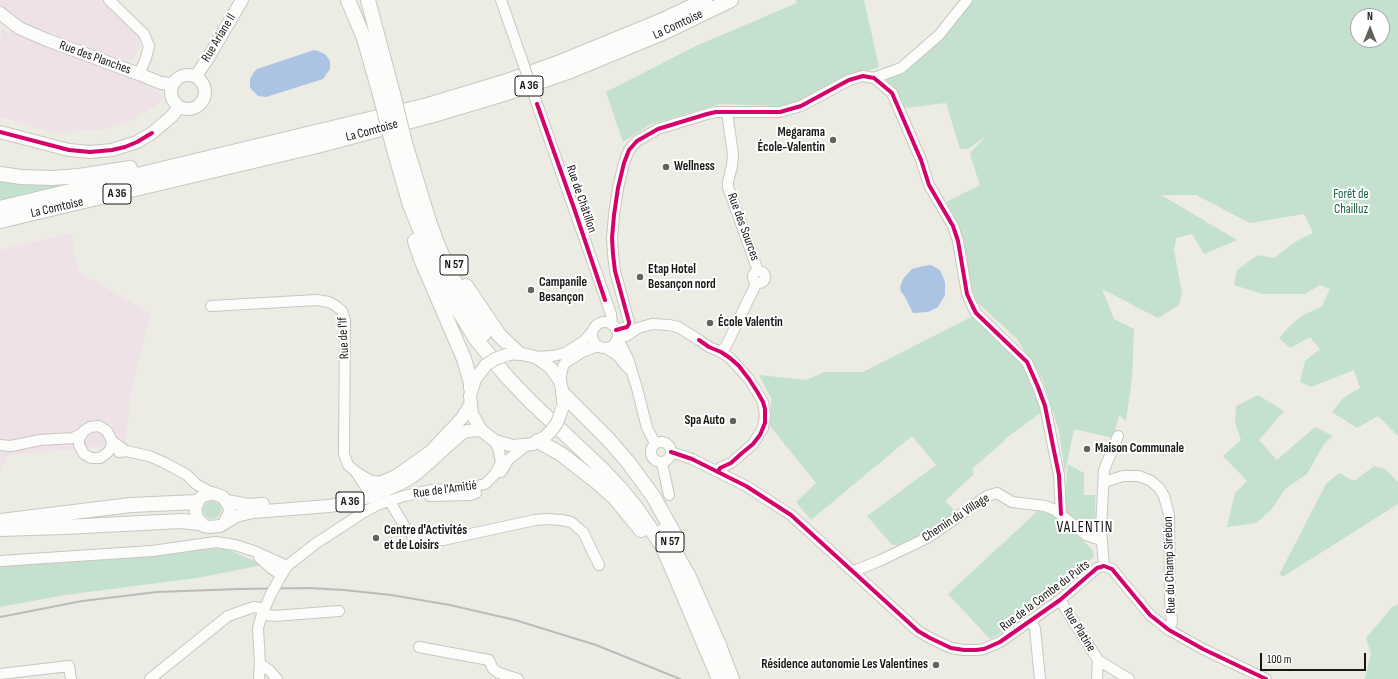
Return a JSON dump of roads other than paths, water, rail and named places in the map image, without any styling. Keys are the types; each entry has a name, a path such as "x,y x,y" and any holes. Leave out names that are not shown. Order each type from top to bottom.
{"highway":[{"name":"N 57","path":"348,0 387,96"},
{"name":"N 57","path":"358,0 381,54 387,96 399,144 414,237 421,259 464,359 472,383 472,388"},
{"path":"368,0 381,54"},
{"name":"La Comtoise","path":"0,208 428,105 504,82 613,41 705,0"},
{"name":"La Comtoise","path":"0,221 317,146 430,116 507,93 568,72 660,34 731,0"},
{"name":"N 57","path":"399,144 411,164 443,244 463,280 499,335 514,354"},
{"name":"A 36","path":"0,174 33,178 66,177 171,161 211,157"},
{"name":"N 57","path":"411,164 429,221 441,252 455,284 475,320 514,370 538,396 612,466 644,504 661,527 683,565 720,647"},
{"name":"N 57","path":"410,205 440,277 456,308 476,339 519,390 601,468 629,499 660,544 686,600 719,679"},
{"name":"N 57","path":"561,387 628,462 653,496 669,523 688,561 732,679"},
{"name":"N 57","path":"533,443 572,462 615,498 647,538 686,600"},
{"path":"0,521 198,500"},
{"name":"A 36","path":"0,529 64,528 200,522"}],"main road":[{"name":"Rue Ariane II","path":"196,76 242,0"},
{"path":"0,13 19,28"},
{"path":"0,26 19,28"},
{"name":"Rue des Planches","path":"19,28 161,83 172,84"},
{"path":"180,76 196,76 204,84 204,100 200,105 190,110 179,107 172,99 172,84 180,76"},
{"path":"0,132 69,150 90,152 112,150 137,142 152,133 172,116 179,107"},
{"name":"N 57","path":"533,443 512,446 496,441 481,430 472,414 470,405 472,388 480,371 494,359 514,354 535,357 551,368 561,387"},
{"path":"533,443 551,431 557,423 562,409 561,387"},
{"name":"A 36","path":"387,491 396,476 430,452 462,418 470,405"},
{"name":"A 36","path":"200,522 204,526 215,527 236,516 253,512 328,506 369,497 387,491 412,477 462,433 481,430"},
{"name":"A 36","path":"212,493 220,495 227,501 256,505 330,499 367,489 387,491"},
{"path":"200,522 195,513 198,500 203,496 212,493"},
{"path":"225,522 230,512 227,501"}],"street":[{"path":"108,0 144,34 149,46 146,58 139,74"},
{"name":"Rue de Châtillon","path":"501,0 611,314 616,333"},
{"path":"874,78 901,68 939,35 967,0"},
{"path":"561,387 563,366 565,363 582,352 613,346 616,333 627,326 629,322 615,271 612,238 618,188 624,163 629,150 637,141 658,129 707,114 727,112 780,112 801,106 849,80 863,76 874,78 892,93 921,160 929,185 953,226 958,241 967,294 976,313 1027,362 1038,387 1053,446 1058,475 1061,514"},
{"name":"Rue des Sources","path":"721,352 726,346 757,282 761,282 765,278 763,272 758,271 728,187 733,154 727,112"},
{"name":"Rue de l'If","path":"211,306 316,300 329,302 342,311 345,320 344,454 348,465 356,472"},
{"path":"605,300 603,314 596,328 593,340 617,355 631,371"},
{"path":"596,328 605,323 616,333 637,388 647,428 655,443"},
{"path":"616,333 626,336 636,329 647,325 669,325 683,330 709,347 730,358 749,379 763,402 765,416 763,428 753,444 731,463 720,468 718,472"},
{"name":"N 57","path":"535,357 553,356 566,353 584,342 596,328"},
{"path":"0,445 11,446 40,440 73,438 90,427 99,426 107,431 112,441 126,451"},
{"path":"81,434 79,439 81,450"},
{"path":"1104,566 1101,540 1104,470 1118,436"},
{"path":"63,439 81,450 87,456 96,458 100,458 107,453 111,448 112,441"},
{"name":"Rue de l'Amitié","path":"404,496 431,490 469,488 484,484 495,474 501,463 496,441"},
{"path":"661,462 669,458 671,452 670,447 666,443 660,442 655,443 651,449 652,455 655,460 661,462 664,468 669,495"},
{"name":"Rue de l'Amitié","path":"259,679 260,664 258,628 271,594 287,566 315,544 377,504 387,491 404,496 465,495 481,492 497,478 509,459 533,443"},
{"path":"107,453 126,451 149,456 187,475 196,484 212,493"},
{"name":"Rue de la Combe du Puits","path":"671,452 692,459 752,489 791,515 918,630 930,638 951,648 964,650 984,649 1000,642 1032,622 1097,568 1104,566 1112,569 1150,615 1169,630 1254,676 1266,679"},
{"path":"356,472 367,489"},
{"path":"356,472 387,491 405,527 413,536 427,540 443,540 535,520 561,520 571,522 583,532 599,565"},
{"name":"Rue du Champ Sirebon","path":"1104,482 1123,476 1139,476 1151,481 1159,488 1164,496 1169,515 1170,598 1172,622 1169,630"},
{"path":"196,484 198,500"},
{"name":"Chemin du Village","path":"854,571 897,553 929,537 992,494 997,493 1012,502 1045,506 1061,514 1086,535 1101,540"},
{"path":"1045,506 1059,495"},
{"path":"0,561 152,551 216,542 235,545 254,551 287,566"},
{"path":"254,551 271,568 279,579"},
{"name":"Rue Platine","path":"1060,600 1098,660 1129,679"},
{"path":"150,679 228,616 244,610 254,607 274,616 339,611"},
{"path":"1032,622 1035,629 1040,679"},
{"path":"419,647 489,660 493,669 518,679"},
{"name":"Rue Platine","path":"1097,679 1098,660"},
{"path":"260,664 277,679"},
{"path":"0,674 69,666 71,679"}],"water":[{"path":"314,50 325,54 330,61 330,69 323,79 266,97 258,96 250,87 250,79 257,69"},
{"path":"931,265 940,270 945,282 945,295 938,307 928,312 913,313 901,292 900,287 903,279 912,269"}],"railway":[{"path":"0,617 82,601 157,592 309,588 344,590 391,595 450,605 515,620 596,645 680,679"}],"place":[{"name":"Megarama École-Valentin","path":"833,140"},
{"name":"Wellness","path":"666,167"},
{"name":"Etap Hotel Besançon nord","path":"640,277"},
{"name":"Campanile Besançon","path":"531,290"},
{"name":"École Valentin","path":"710,323"},
{"name":"Spa Auto","path":"733,421"},
{"name":"Maison Communale","path":"1087,449"},
{"name":"Centre d'Activités et de Loisirs","path":"376,538"},
{"name":"Résidence autonomie Les Valentines","path":"936,665"}],"district":[{"name":"VALENTIN","path":"1085,528"}],"park label":[{"name":"Forêt de Chailluz","path":"1351,202"}]}
